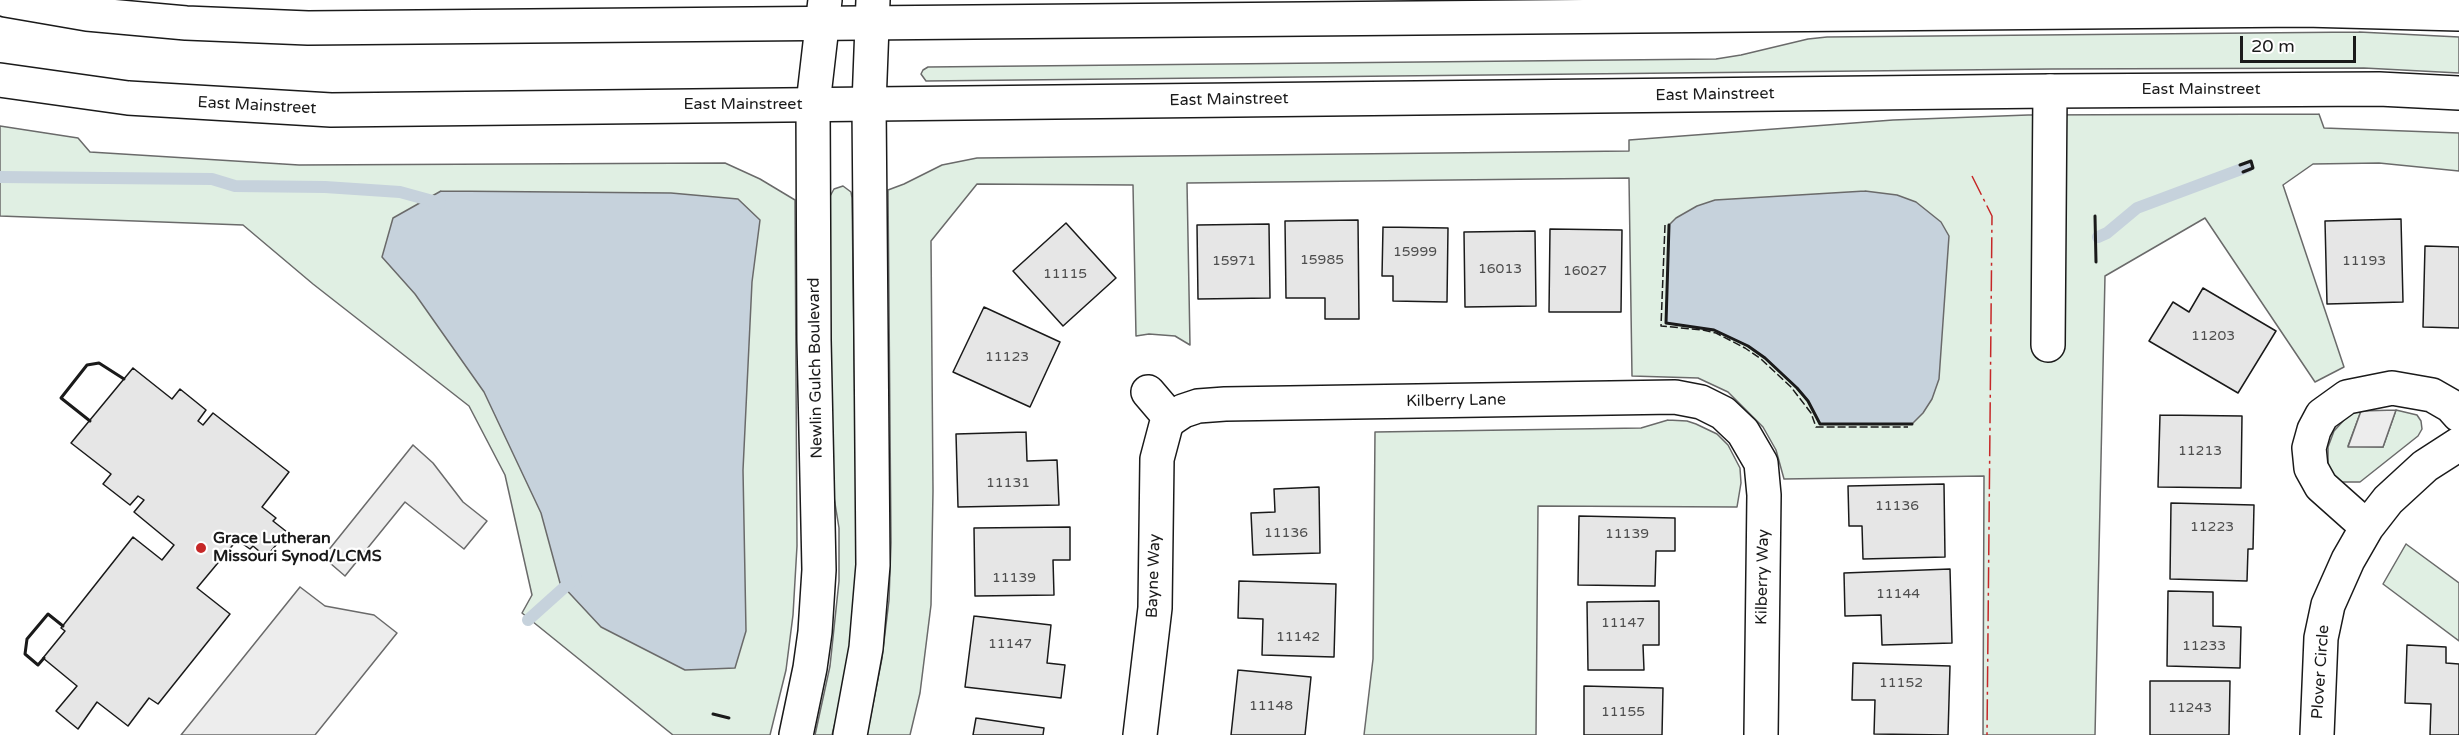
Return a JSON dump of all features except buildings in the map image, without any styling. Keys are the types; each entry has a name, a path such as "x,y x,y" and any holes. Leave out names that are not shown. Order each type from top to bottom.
{"main road":[{"path":"6,0 87,14 186,23 297,28 824,12 2304,10 2459,14"},
{"name":"Newlin Gulch Boulevard","path":"796,735 812,659 819,570 814,340 813,105 824,12"},
{"path":"850,735 866,648 873,565 869,104 872,12"},
{"name":"East Mainstreet","path":"0,80 128,98 331,110 2050,91 2379,89 2459,93"},
{"path":"2048,345 2050,91"},
{"path":"2367,527 2321,486 2311,468 2309,448 2314,430 2322,415 2347,397 2392,388 2432,395 2451,406 2459,415"},
{"path":"1148,392 1171,419"},
{"name":"Kilberry Lane","path":"1171,419 1192,408 1210,405 1675,397 1701,402 1723,413 1737,425"},
{"name":"Bayne Way","path":"1140,735 1155,608 1156,459 1162,434 1171,419"},
{"name":"Kilberry Way","path":"1737,425 1749,440 1761,463 1764,484 1761,735"},
{"name":"Plover Circle","path":"2317,735 2319,657 2328,605 2348,560 2367,527 2404,483 2459,444"}],"green space":[{"path":"2359,32 2459,37 2459,73 2364,68 2050,69 926,81 921,74 928,67 1716,59 1827,37"},
{"path":"2319,114 2324,128 2459,133 2459,171 2379,163 2313,164 2283,185 2344,367 2315,382 2205,218 2105,276 2095,735 1983,735 1984,476 1784,479 1776,450 1763,427 1728,392 1698,378 1632,376 1629,178 1187,183 1190,345 1175,336 1149,334 1136,336 1133,185 977,184 931,241 933,491 931,605 920,693 910,735 867,735 882,658 889,600 891,543 888,190 942,165 977,158 1629,151 1629,140 1893,120 2028,115"},
{"path":"0,126 78,138 90,152 299,165 725,163 760,179 795,200 797,546 793,615 786,670 770,735 673,735 522,613 532,595 505,475 469,406 313,284 243,225 0,216"},
{"path":"843,186 851,192 852,198 857,558 851,638 844,688 832,735 815,735 830,666 839,581 839,528 832,485 829,198 834,189"},
{"path":"2396,410 2417,415 2422,429 2418,436 2360,482 2341,482 2331,475 2328,447 2334,431 2344,420 2354,412 2361,411 2348,446 2383,447"},
{"path":"1668,420 1696,424 1717,434 1728,445 1740,468 1741,483 1737,507 1538,506 1536,735 1364,735 1373,659 1375,432 1641,428"},
{"path":"2406,544 2459,583 2459,641 2383,584"}],"shaded area":[{"path":"441,191 671,193 738,199 760,220 752,282 743,470 746,631 735,668 685,670 601,627 560,583 541,513 484,392 415,294 382,257 393,218"},
{"path":"1865,191 1897,195 1916,202 1941,222 1949,236 1939,379 1932,399 1912,424 1820,424 1808,401 1797,388 1765,358 1748,346 1714,330 1666,323 1669,225 1676,218 1697,206 1715,200"},
{"path":"2396,410 2383,447 2348,447 2361,411"},
{"path":"413,445 433,463 463,502 487,521 464,549 405,502 345,576 323,557"},
{"path":"300,587 325,606 374,615 397,633 315,735 181,735"}],"waterway":[{"path":"2098,237 2107,233 2137,208 2247,167"},
{"path":"0,177 212,179 235,186 325,187 400,192 440,203"},
{"path":"528,620 576,577"}],"fence":[{"path":"1665,225 1661,326 1716,333 1745,348 1761,359 1791,387 1811,413 1816,427 1908,427"}],"wall":[{"path":"2240,165 2251,161 2253,168 2243,172"},
{"path":"2095,216 2096,262"},
{"path":"1669,225 1666,323 1714,330 1748,346 1765,358 1797,388 1808,401 1820,424 1912,424"},
{"path":"90,421 61,398 87,365 99,363 124,379"},
{"path":"44,658 38,665 25,654 27,639 48,614 63,626"},
{"path":"713,714 729,718"}],"power":[{"path":"1972,176 1992,216 1987,735"}],"place":[{"name":"Grace Lutheran Missouri Synod/LCMS","path":"201,548"}]}
